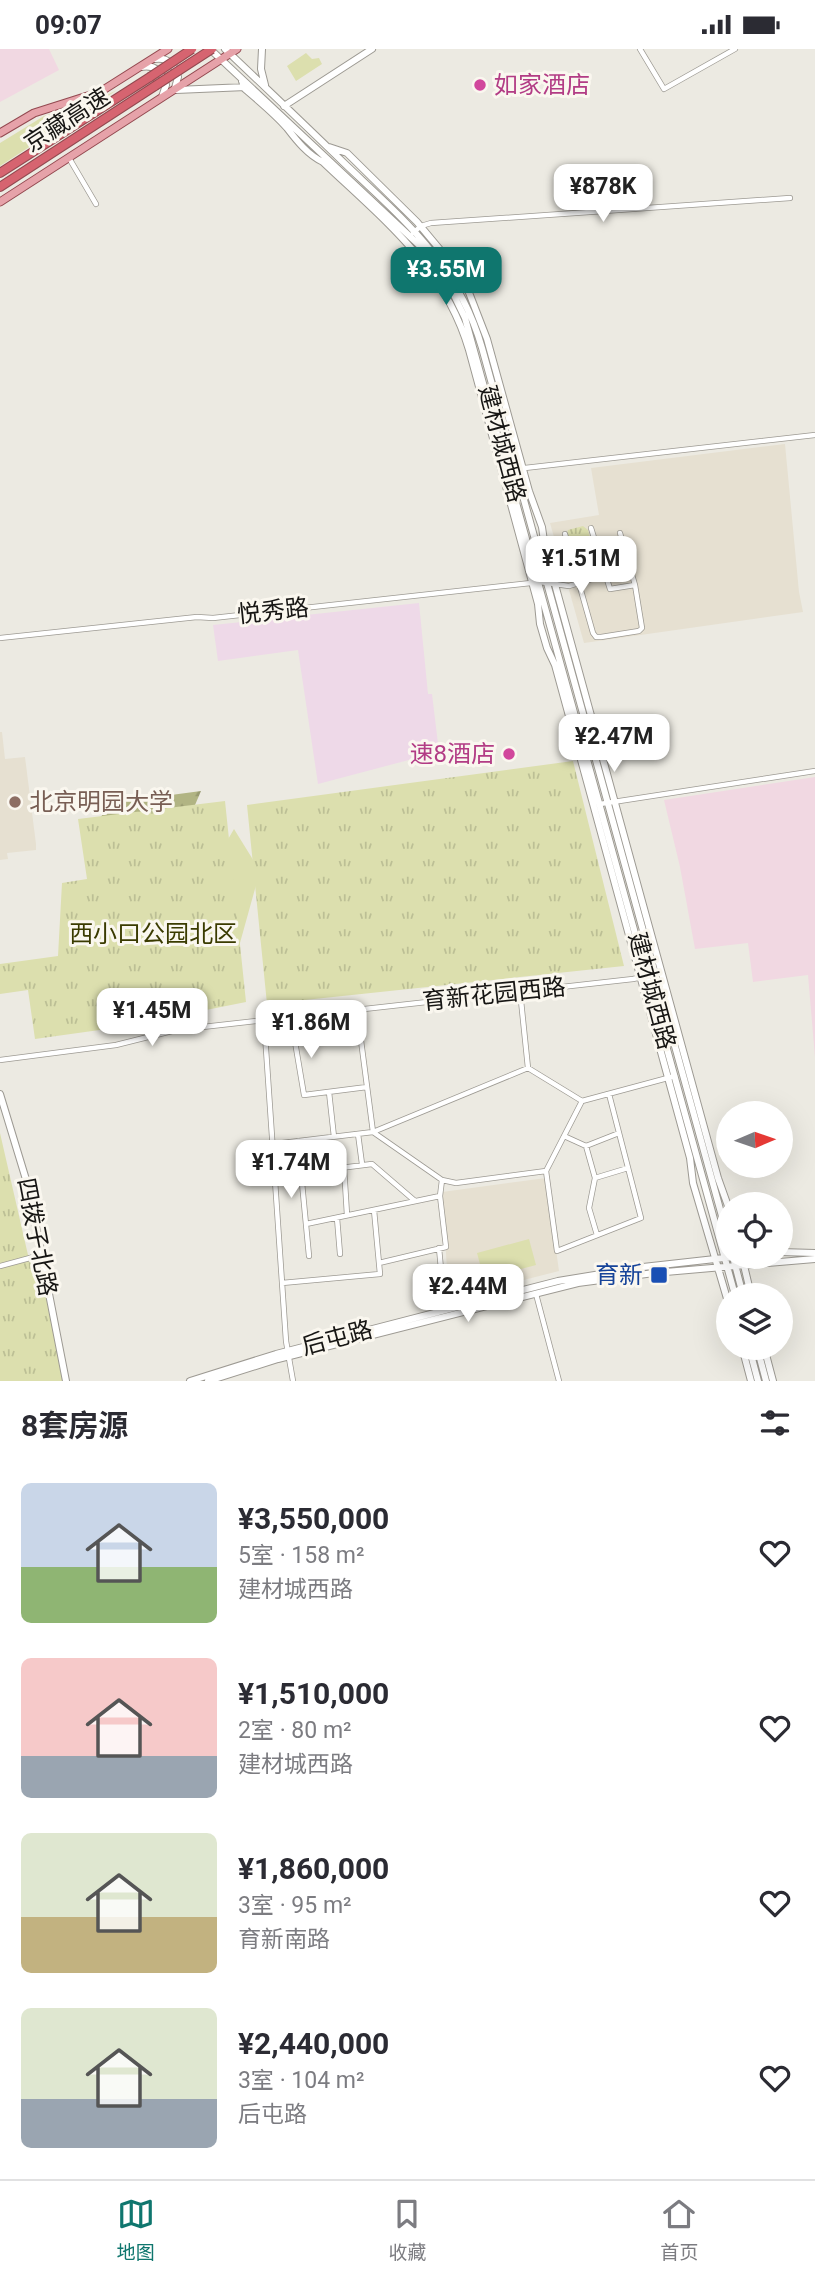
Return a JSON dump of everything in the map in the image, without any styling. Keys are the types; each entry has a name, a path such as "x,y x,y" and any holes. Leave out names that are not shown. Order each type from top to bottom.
{"highway":[{"name":"京藏高速","path":"0,173 192,49"},
{"name":"京藏高速","path":"0,187 211,49"}],"main road":[{"path":"150,60 159,49"},
{"path":"0,133 34,113 100,92 168,49"},
{"name":"建材城西路","path":"211,49 295,139 405,240 424,261 459,320 543,583 538,604 547,648 555,666 580,756 716,1199"},
{"path":"262,49 262,76 269,91"},
{"path":"285,106 372,49"},
{"path":"0,202 231,51"},
{"name":"建材城西路","path":"231,51 415,231 444,265 470,312 519,468 543,583 579,725 608,803 672,1077 693,1183 716,1258"},
{"path":"150,60 162,58 171,62 178,77 176,86 167,94"},
{"path":"138,68 148,66 158,70 165,80 167,94"},
{"path":"167,94 191,88 246,88"},
{"name":"建材城西路","path":"246,88 415,231 466,318 724,1192"},
{"path":"579,725 580,756"},
{"name":"建材城西路","path":"672,1077 716,1226"},
{"name":"四拨子北路","path":"0,1094 24,1172 66,1381"},
{"path":"793,1252 815,1253"},
{"name":"后屯路","path":"190,1381 558,1281 716,1258"},
{"name":"后屯路","path":"793,1261 815,1259"},
{"name":"后屯路","path":"208,1381 288,1354 535,1293 593,1281 716,1268"},
{"path":"745,1360 751,1381"},
{"path":"752,1360 758,1381"},
{"path":"760,1360 766,1381"},
{"path":"767,1360 773,1381"}],"street":[{"path":"640,49 664,89 735,49"},
{"path":"68,157 96,204"},
{"path":"415,231 435,222 790,198"},
{"path":"519,468 815,435"},
{"path":"592,528 610,589 635,585"},
{"path":"565,534 596,637 639,631 642,628 635,585 620,533"},
{"name":"悦秀路","path":"0,638 543,583 569,586 605,575"},
{"path":"608,803 815,771"},
{"name":"育新花园西路","path":"0,1060 116,1045 166,1031 648,976"},
{"path":"520,991 528,1068"},
{"path":"357,1010 373,1132 442,1180 456,1183 546,1171"},
{"path":"264,1020 282,1283 293,1381"},
{"path":"358,1023 293,1030 304,1095 367,1087"},
{"path":"528,1068 582,1101 672,1077"},
{"path":"274,1144 373,1132 528,1068"},
{"path":"329,1091 334,1137"},
{"path":"582,1101 546,1171 557,1251 641,1219 609,1094"},
{"path":"564,1136 586,1146 619,1133"},
{"path":"358,1134 362,1164"},
{"path":"298,1141 309,1256"},
{"path":"586,1146 594,1178 589,1208 597,1235"},
{"path":"301,1173 372,1164 415,1201"},
{"path":"344,1167 348,1215"},
{"path":"594,1178 628,1168"},
{"path":"379,1263 446,1247 440,1196 442,1180"},
{"path":"306,1224 440,1196"},
{"path":"282,1283 380,1274 374,1210"},
{"path":"337,1217 340,1254"},
{"path":"439,1248 443,1290"},
{"path":"0,1266 41,1255"},
{"path":"535,1293 559,1381"}],"shaded area":[{"path":"0,49 49,49 59,70 0,102"},
{"path":"785,444 803,612 584,643 550,523 599,515 591,468"},
{"path":"419,603 428,694 432,694 439,752 318,784 298,650 218,661 213,625"},
{"name":"北京明园大学","path":"0,732 5,759 25,757 36,850 7,853 8,859 0,860"},
{"path":"815,777 815,1057 808,975 753,982 748,943 695,949 664,800"},
{"path":"546,1178 559,1271 449,1299 442,1192"}],"green space":[{"path":"306,53 312,59 319,58 322,64 296,81 287,66"},
{"path":"117,90 0,166 0,143 44,116 101,98"},
{"path":"583,526 588,530 598,566 597,569 582,572 578,570 567,533 568,530"},
{"path":"573,761 624,966 267,1004 247,805"},
{"path":"201,791 192,812 92,829 111,803"},
{"name":"西小口公园北区","path":"225,801 246,1002 121,1027 35,1039 28,990 0,994 0,964 58,956 62,883 87,879 78,819"},
{"path":"234,829 260,871 233,968 220,853"},
{"path":"0,1133 28,1255 41,1262 65,1381 0,1381"},
{"path":"529,1239 536,1265 484,1279 477,1253"}],"place":[{"name":"如家酒店","path":"480,85"},
{"name":"速8酒店","path":"509,754"},
{"name":"北京明园大学","path":"15,802"},
{"name":"育新","path":"659,1275"}]}
